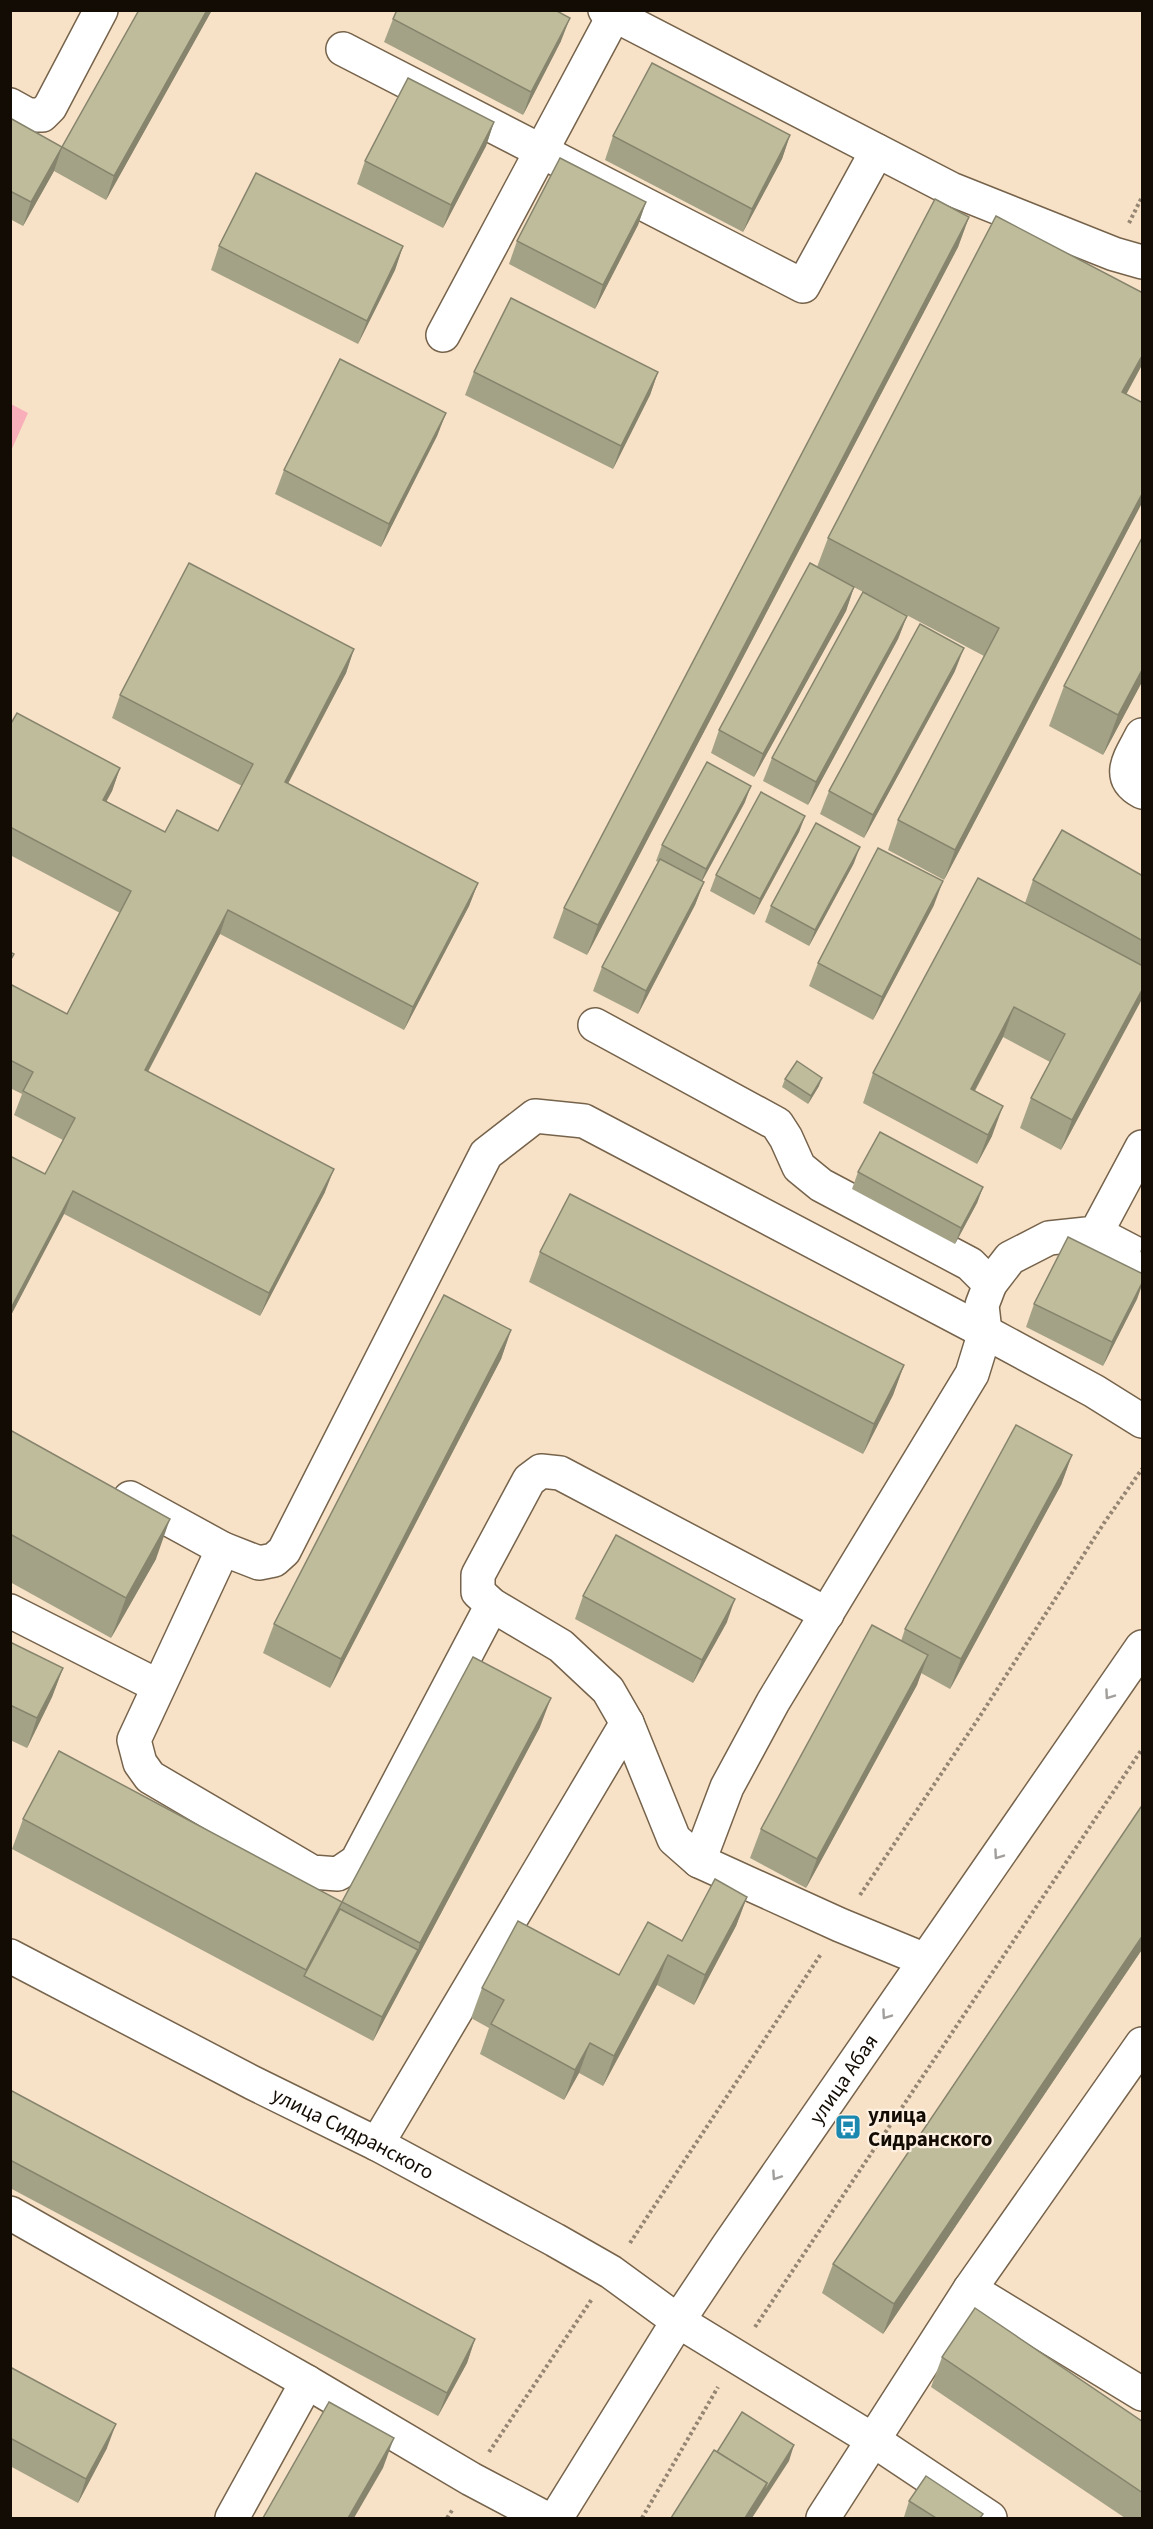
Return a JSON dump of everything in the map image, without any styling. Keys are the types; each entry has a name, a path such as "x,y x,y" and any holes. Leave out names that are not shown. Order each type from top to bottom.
{"street":[{"path":"10,105 28,115 42,114 50,106 101,10"},
{"path":"443,335 541,151 609,13 951,189 1114,254 1143,262"},
{"path":"344,49 803,286 877,151"},
{"path":"1143,735 1128,763 1126,774 1132,786 1143,792"},
{"path":"595,1025 777,1124 799,1167 821,1185 970,1264 990,1284"},
{"path":"101,1482 223,1549 259,1563 274,1560 284,1551 486,1154 536,1116 584,1121 985,1332 1143,1420"},
{"path":"1096,1233 1143,1148"},
{"path":"699,1860 727,1787 773,1702 972,1374 985,1332 982,1305 990,1284 1010,1258 1049,1238 1096,1233 1143,1257"},
{"path":"827,1614 560,1473 541,1471 529,1480 478,1575 478,1592 492,1605 561,1646 608,1690 627,1723 674,1839 699,1860 840,1926 925,1960"},
{"path":"223,1549 134,1740 140,1763 150,1777 312,1872 338,1874 357,1861 492,1605"},
{"path":"10,1611 158,1686"},
{"name":"улица Абая","path":"556,2518 678,2321 1143,1647"},
{"path":"377,2144 627,1723"},
{"name":"улица Сидранского","path":"10,1956 252,2084 377,2144 555,2240 610,2272 678,2321 873,2439 990,2518"},
{"path":"823,2518 970,2289 1139,2055"},
{"path":"10,2212 471,2479 545,2518"},
{"path":"970,2289 1139,2384"},
{"path":"232,2518 307,2382"}],"path":[{"path":"447,2518 986,1706 1104,1523 1143,1469"},
{"path":"642,2518 736,2356 1143,1749"}],"shaded area":[{"path":"11,404 28,413 11,451"}],"building":[{"path":"139,10 207,10 114,176 62,147"},
{"path":"397,10 555,10 570,18 531,92 393,19"},
{"path":"652,63 790,135 752,209 613,136"},
{"path":"408,78 494,122 451,205 365,161"},
{"path":"10,118 62,147 31,202 10,191"},
{"path":"560,158 646,202 603,285 517,241"},
{"path":"256,173 403,246 367,321 219,246"},
{"path":"935,199 969,217 598,925 564,908"},
{"path":"996,216 1143,293 1143,354 1122,392 1143,403 1143,492 955,850 898,820 999,628 828,538"},
{"path":"511,298 658,372 621,446 474,372"},
{"path":"340,359 446,413 389,524 284,470"},
{"path":"1143,536 1143,668 1118,715 1064,686"},
{"path":"189,563 354,649 285,782 478,883 413,1007 228,910 145,1070 334,1169 269,1293 73,1191 10,1310 10,1156 45,1174 75,1118 23,1091 33,1072 10,1060 10,984 67,1014 131,891 10,827 10,725 17,713 120,768 103,800 165,832 177,810 218,831 253,764 120,695"},
{"path":"810,563 854,587 763,754 719,730"},
{"path":"863,592 907,616 816,782 772,758"},
{"path":"920,624 964,648 873,815 829,791"},
{"path":"707,762 751,786 706,869 662,845"},
{"path":"761,792 805,816 760,899 716,875"},
{"path":"816,823 860,847 815,930 771,906"},
{"path":"1062,830 1143,876 1143,941 1033,880"},
{"path":"878,848 943,881 882,997 818,963"},
{"path":"660,859 704,882 646,991 602,967"},
{"path":"978,878 1143,966 1143,988 1072,1120 1031,1098 1065,1034 1014,1007 971,1089 1003,1106 988,1135 873,1073"},
{"path":"797,1061 822,1078 811,1096 785,1079"},
{"path":"880,1132 983,1187 961,1228 858,1172"},
{"path":"570,1194 904,1365 874,1424 540,1252"},
{"path":"1068,1237 1143,1274 1143,1281 1112,1342 1034,1304"},
{"path":"444,1295 511,1330 341,1659 274,1624"},
{"path":"1016,1425 1072,1455 961,1659 905,1629"},
{"path":"10,1430 170,1519 126,1598 10,1534"},
{"path":"616,1535 735,1599 702,1660 583,1596"},
{"path":"872,1625 928,1655 817,1859 761,1829"},
{"path":"10,1642 63,1668 37,1718 10,1705"},
{"path":"473,1657 551,1698 420,1943 342,1902"},
{"path":"59,1751 342,1902 306,1970 23,1819"},
{"path":"1143,1804 1143,1935 894,2304 833,2264"},
{"path":"715,1879 747,1897 705,1975 668,1955 614,2056 590,2043 575,2070 491,2024 504,2000 482,1988 518,1921 619,1975 648,1922 682,1941"},
{"path":"340,1909 418,1950 382,2017 304,1976"},
{"path":"10,2090 475,2339 447,2393 10,2160"},
{"path":"975,2308 1143,2422 1143,2493 942,2357"},
{"path":"10,2367 116,2424 86,2479 10,2438"},
{"path":"329,2402 394,2438 348,2518 263,2518"},
{"path":"742,2412 794,2445 762,2496 767,2483 717,2452"},
{"path":"714,2450 767,2483 745,2518 671,2518"},
{"path":"926,2476 983,2514 980,2518 936,2518 909,2501"}],"place":[{"name":"улица Сидранского","path":"848,2127"}]}
